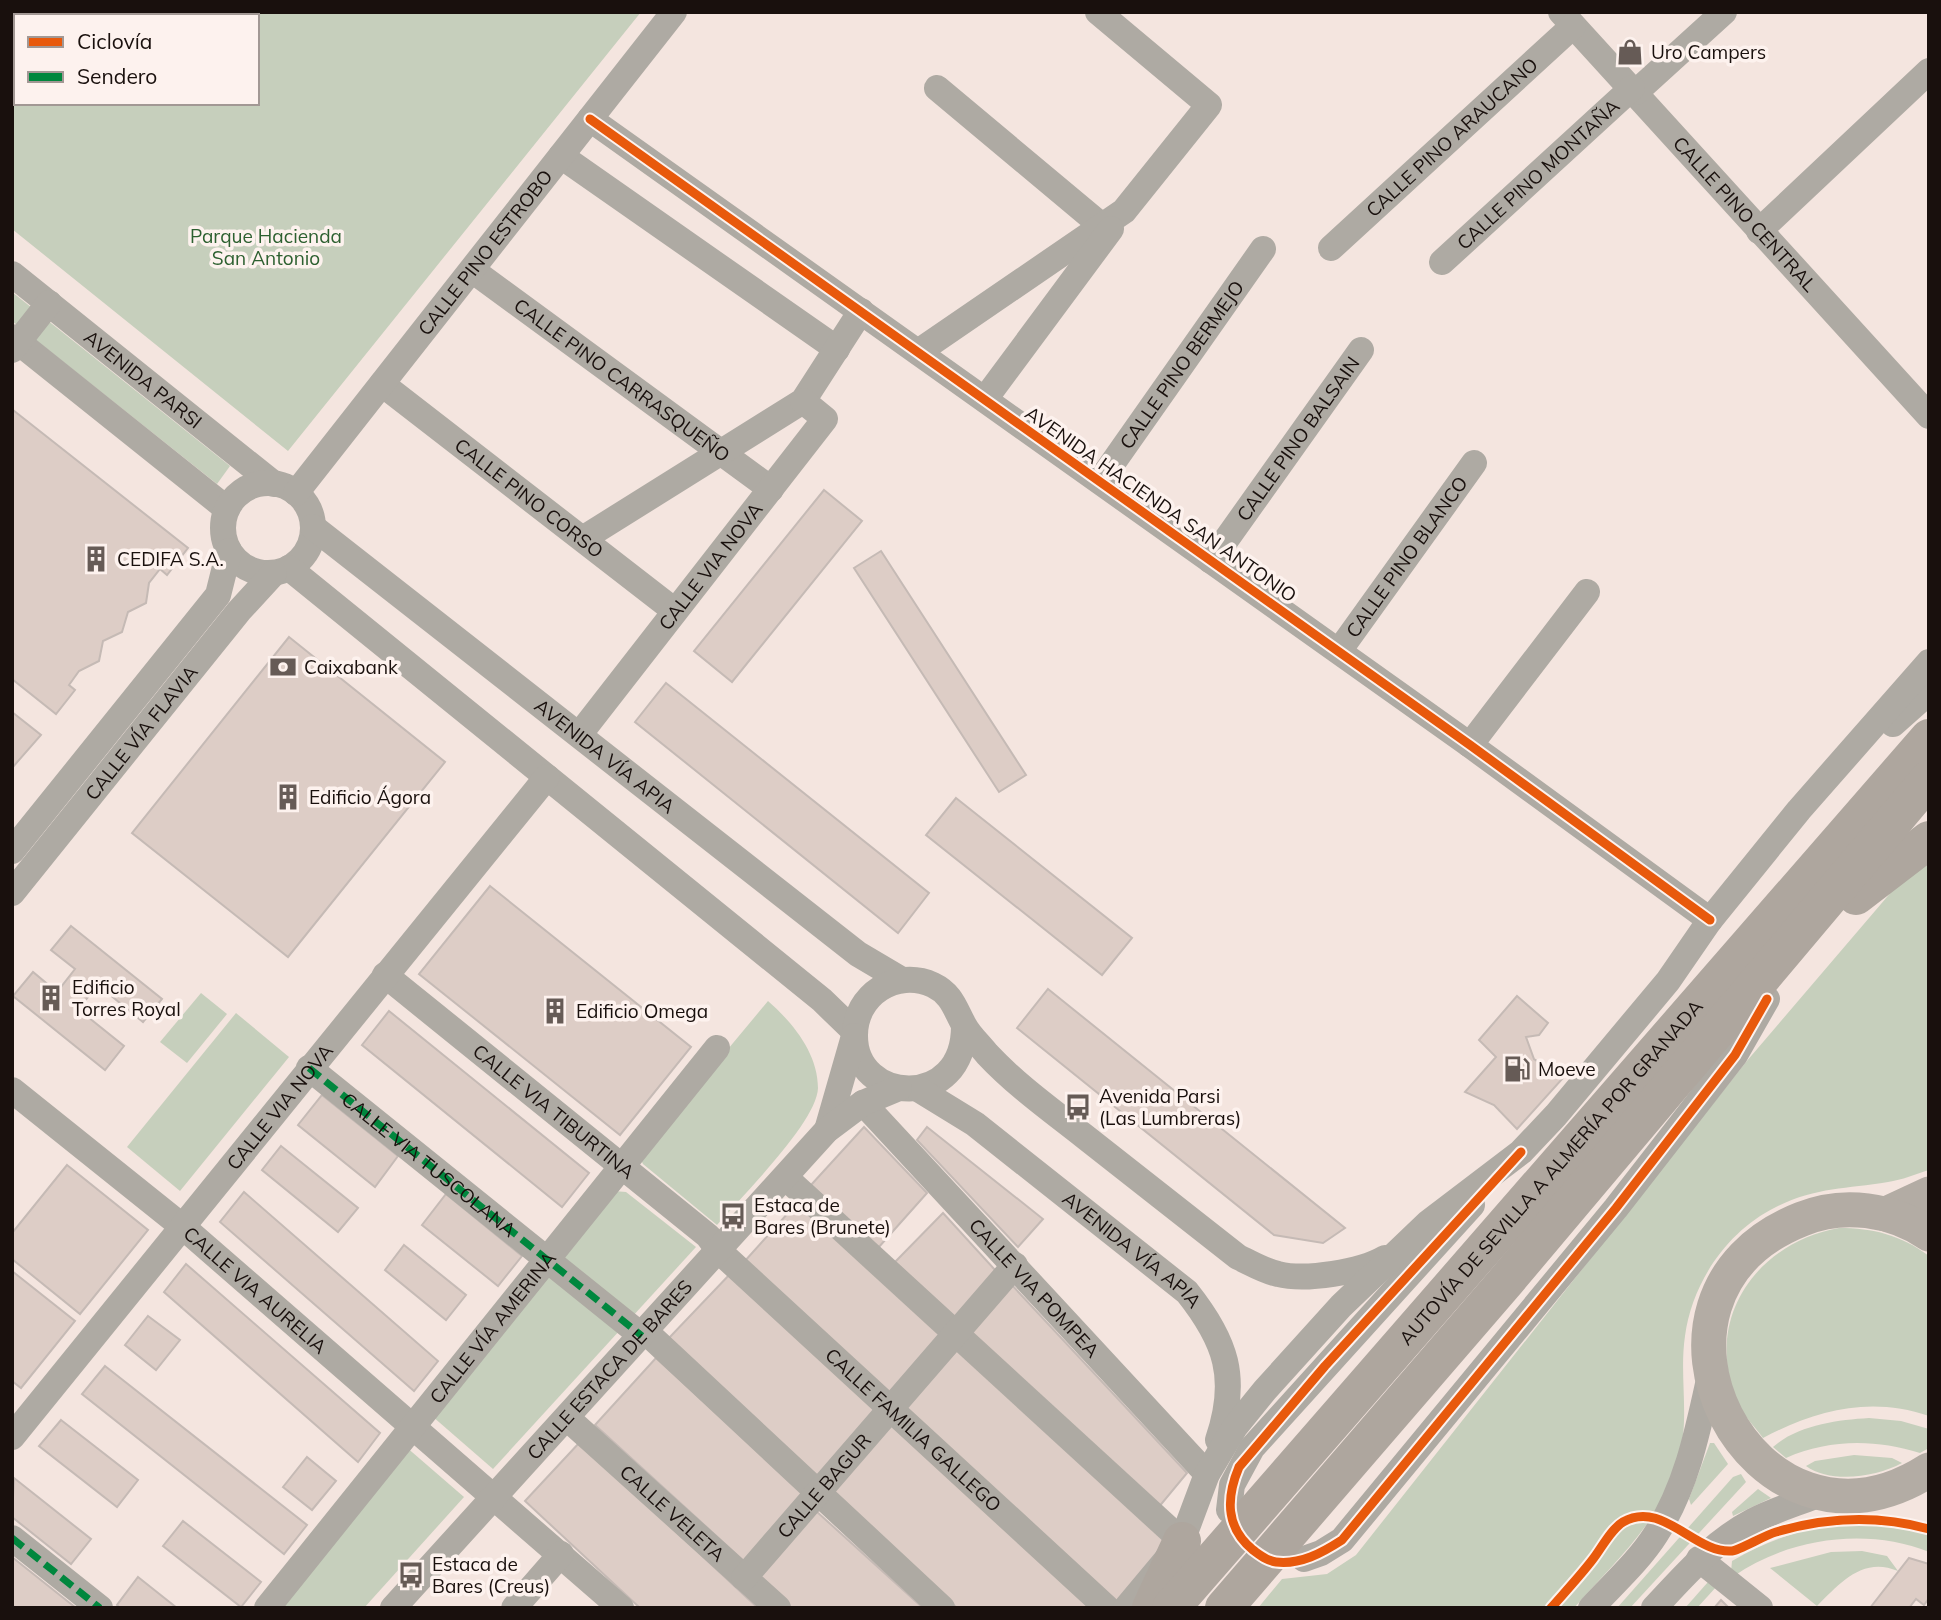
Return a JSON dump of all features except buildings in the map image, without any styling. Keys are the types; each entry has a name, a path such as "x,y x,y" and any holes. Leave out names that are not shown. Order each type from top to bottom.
{"highway":[{"name":"AUTOVÍA DE SEVILLA A ALMERÍA POR GRANADA","path":"1171,1608 1929,738"},
{"name":"AUTOVÍA DE SEVILLA A ALMERÍA POR GRANADA","path":"1224,1608 1929,779"},
{"path":"1650,1110 1767,999 1929,816"},
{"path":"1856,896 1929,840"},
{"path":"1150,1608 1182,1541"}],"main road":[{"path":"1886,1214 1929,1194"},
{"path":"1929,1234 1886,1214 1861,1210 1823,1213 1786,1225 1765,1239 1730,1277 1718,1299 1708,1350 1710,1375 1724,1418 1751,1454 1790,1481 1825,1492 1857,1494 1889,1489 1929,1470"},
{"path":"1889,1489 1929,1499"}],"street":[{"name":"CALLE PINO ESTROBO","path":"285,489 382,384 674,12"},
{"path":"985,399 1124,211 1209,105 1098,12"},
{"name":"CALLE PINO MONTAÑA","path":"1443,262 1724,12"},
{"name":"CALLE PINO CENTRAL","path":"1567,19 1929,416"},
{"name":"CALLE PINO ARAUCANO","path":"1331,248 1567,19"},
{"path":"1759,231 1929,71"},
{"path":"937,89 1102,226"},
{"name":"AVENIDA HACIENDA SAN ANTONIO","path":"590,119 1339,651 1710,920"},
{"path":"561,156 837,349"},
{"path":"918,352 1124,211"},
{"name":"CALLE PINO BERMEJO","path":"1100,481 1263,249"},
{"name":"CALLE PINO CARRASQUEÑO","path":"472,270 771,489"},
{"name":"AVENIDA PARSI","path":"12,274 285,489"},
{"path":"49,303 14,343 228,509"},
{"path":"584,538 803,401 861,311"},
{"name":"CALLE PINO BALSAIN","path":"1211,561 1361,350"},
{"name":"CALLE PINO CORSO","path":"382,384 675,611"},
{"name":"CALLE VIA NOVA","path":"579,735 825,419 803,401"},
{"name":"CALLE PINO BLANCO","path":"1339,651 1474,463"},
{"path":"282,570 307,551 313,527 311,515 285,489 247,489 228,509 223,523 229,551 248,569 282,570 547,777 822,1000 855,1034"},
{"name":"AVENIDA VÍA APIA","path":"313,527 858,954 902,980"},
{"name":"CALLE VÍA FLAVIA","path":"12,851 218,595 229,551"},
{"name":"CALLE VÍA FLAVIA","path":"12,893 239,611 282,570"},
{"path":"1470,745 1587,592"},
{"path":"1229,1510 1231,1485 1252,1448 1556,1115 1652,999 1710,920 1799,810 1929,662"},
{"path":"1799,810 1929,692"},
{"name":"CALLE VIA NOVA","path":"12,1437 547,777"},
{"name":"CALLE VIA TIBURTINA","path":"385,975 708,1236 719,1251"},
{"path":"902,980 919,980 948,995 958,1009 964,1025 964,1042 959,1059 948,1073 934,1083 908,1088 881,1082 868,1070 858,1054 855,1034 863,1006 873,993 902,980"},
{"path":"1304,1559 1342,1541 1625,1197 1735,1055 1767,999"},
{"path":"964,1025 1012,1079 1238,1257 1280,1275 1327,1274 1371,1266 1399,1251"},
{"name":"CALLE ESTACA DE BARES","path":"827,1130 855,1034"},
{"name":"CALLE VÍA AMERINA","path":"267,1608 718,1048"},
{"name":"CALLE VIA TUSCOLANA","path":"309,1068 547,1260 644,1334 943,1608"},
{"name":"AVENIDA VÍA APIA","path":"908,1088 975,1124 1187,1292 1213,1324 1226,1357 1228,1395 1225,1420 1207,1474"},
{"name":"CALLE ESTACA DE BARES","path":"393,1608 827,1130 863,1103 908,1088"},
{"name":"CALLE VIA AURELIA","path":"12,1090 183,1227 621,1608"},
{"name":"CALLE VIA POMPEA","path":"863,1103 1207,1474"},
{"path":"1126,1608 1182,1541 1207,1474 1235,1427 1265,1390 1341,1306 1429,1222 1521,1152"},
{"path":"786,1178 1182,1541"},
{"name":"CALLE FAMILIA GALLEGO","path":"719,1251 1107,1608"},
{"name":"CALLE BAGUR","path":"744,1578 1015,1265"},
{"path":"1591,1608 1655,1537 1670,1510 1693,1450 1710,1375"},
{"name":"CALLE VELETA","path":"567,1418 778,1608"},
{"path":"1654,1608 1699,1559 1755,1520 1825,1492"},
{"path":"12,1538 100,1608"},
{"path":"514,1608 561,1554"},
{"path":"1699,1559 1760,1608"}],"green space":[{"name":"Parque Hacienda San Antonio","path":"12,12 641,12 288,451 12,229"},
{"path":"12,292 230,466 217,484 12,321"},
{"path":"1929,856 1929,1170 1893,1181 1831,1190 1791,1200 1758,1217 1728,1244 1704,1278 1689,1316 1683,1351 1684,1427 1672,1480 1650,1520 1621,1556 1574,1608 1258,1608 1282,1579 1327,1574 1356,1555 1746,1062 1916,863"},
{"path":"201,993 227,1014 187,1063 160,1042"},
{"path":"768,1001 786,1019 809,1051 817,1075 818,1088 805,1120 792,1139 717,1225 643,1164 639,1156"},
{"path":"236,1013 289,1057 180,1191 127,1147"},
{"path":"614,1191 626,1192 696,1247 493,1469 432,1416"},
{"path":"1839,1228 1886,1234 1929,1256 1929,1416 1886,1407 1844,1409 1803,1420 1763,1438 1740,1407 1729,1373 1727,1343 1732,1316 1744,1290 1761,1268 1783,1250 1809,1236"},
{"path":"1869,1418 1901,1421 1929,1429 1929,1448 1920,1453 1869,1443 1835,1444 1786,1458 1773,1447 1794,1433 1806,1429 1831,1422"},
{"path":"1710,1443 1714,1443 1728,1464 1691,1505 1689,1499"},
{"path":"405,1446 464,1497 364,1608 275,1608"},
{"path":"1854,1455 1892,1458 1902,1463 1867,1475 1841,1477 1816,1472 1806,1466 1815,1461"},
{"path":"1741,1474 1746,1482 1630,1608 1617,1608 1733,1477"},
{"path":"1758,1489 1771,1498 1733,1516 1732,1512"},
{"path":"1832,1525 1881,1526 1929,1535 1929,1552 1880,1540 1828,1540 1779,1553 1734,1576 1731,1572 1732,1561 1756,1548 1805,1530"},
{"path":"1862,1551 1887,1556 1898,1571 1885,1567 1863,1569 1834,1589 1817,1606 1770,1568 1831,1552"},
{"path":"1708,1582 1717,1586 1697,1608 1685,1608"}],"marked path":[{"path":"309,1068 642,1336"},
{"path":"12,1538 100,1608"}],"cycle path":[{"path":"590,119 1470,745 1710,920"},
{"path":"1521,1152 1325,1366 1239,1467 1230,1501 1233,1522 1244,1541 1261,1556 1276,1562 1294,1562 1319,1553 1342,1540 1616,1208 1735,1055 1767,999"},
{"path":"1551,1608 1588,1565 1614,1529 1637,1517 1651,1517 1665,1522 1705,1545 1732,1551 1776,1532 1814,1523 1872,1520 1929,1529"}],"place":[{"name":"Uro Campers","path":"1630,52"},
{"name":"CEDIFA S.A.","path":"96,559"},
{"name":"Caixabank","path":"283,667"},
{"name":"Edificio Ágora","path":"288,797"},
{"name":"Edificio Torres Royal","path":"51,998"},
{"name":"Edificio Omega","path":"555,1011"},
{"name":"Moeve","path":"1517,1069"},
{"name":"Avenida Parsi (Las Lumbreras)","path":"1078,1107"},
{"name":"Estaca de Bares (Brunete)","path":"733,1216"},
{"name":"Estaca de Bares (Creus)","path":"411,1575"}]}
